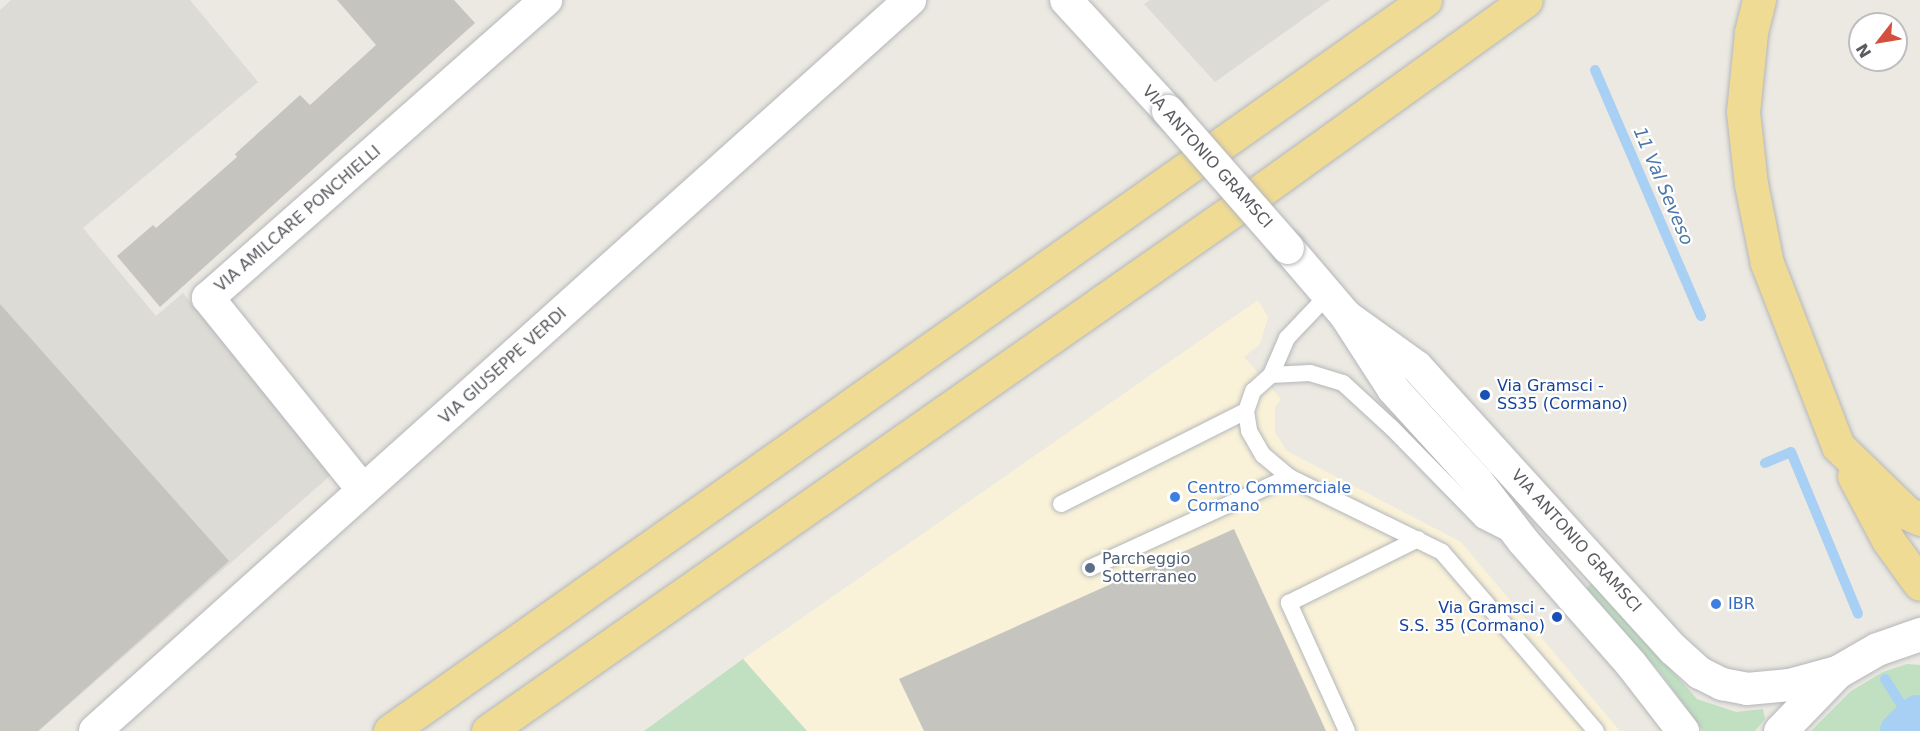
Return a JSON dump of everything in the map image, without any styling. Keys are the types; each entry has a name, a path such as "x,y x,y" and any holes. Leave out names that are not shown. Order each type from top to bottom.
{"highway":[{"path":"390,731 1425,0"},
{"path":"488,731 1252,197 1526,0"},
{"path":"1759,0 1751,33 1743,112 1752,184 1767,263 1838,446 1888,540 1920,584"},
{"path":"1838,446 1907,513 1920,519"}],"main road":[{"path":"1780,731 1837,672 1877,649 1920,634"}],"street":[{"name":"VIA AMILCARE PONCHIELLI","path":"363,489 208,298 546,0"},
{"name":"VIA GIUSEPPE VERDI","path":"95,731 910,0"},
{"name":"VIA ANTONIO GRAMSCI","path":"1066,0 1168,111 1288,248 1336,306 1393,389 1477,481 1522,541 1631,664 1682,730"},
{"name":"VIA ANTONIO GRAMSCI","path":"1336,306 1417,367 1673,649 1700,673 1722,684 1747,689 1790,685 1837,672"}],"lane":[{"path":"1336,306 1287,338 1271,375 1253,391 1246,411 1249,431 1263,455 1289,477 1418,538 1442,552 1596,731"},
{"path":"1271,375 1310,373 1343,383 1392,428 1482,520 1522,541"},
{"path":"1061,504 1246,411"},
{"path":"1090,568 1289,477"},
{"path":"1347,731 1289,603 1418,538"}],"shaded area":[{"path":"11,0 190,0 258,82 83,228 156,316 183,293 331,475 39,731 0,731 0,10"},
{"path":"1150,0 1330,0 1215,82 1144,4"},
{"name":"Centro Commerciale Cormano","path":"1258,300 1268,317 1260,344 1244,357 1281,399 1275,407 1275,432 1287,451 1461,542 1620,731 807,731 743,659"}],"green space":[{"path":"1592,582 1697,699 1736,712 1763,709 1765,719 1755,731 1703,731 1661,673 1586,589"},
{"path":"743,659 807,731 644,731"},
{"path":"1907,664 1920,665 1920,731 1811,731 1851,691 1883,672"}],"building":[{"path":"337,0 454,0 475,23 160,307 117,256 153,225 156,228 237,157 235,154 300,95 310,105 376,45"},
{"path":"0,304 229,561 38,731 0,731"},
{"name":"Centro Commerciale Cormano","path":"1234,529 1326,731 924,731 899,679"}],"waterway":[{"name":"11 Val Seveso","path":"1595,70 1701,316"},
{"name":"11 Val Seveso","path":"1765,463 1791,452 1858,614"},
{"name":"11 Val Seveso","path":"1885,679 1911,720"},
{"name":"11 Val Seveso","path":"1899,731 1917,714"}],"place":[{"name":"Via Gramsci - SS35 (Cormano)","path":"1485,395"},
{"name":"Centro Commerciale Cormano","path":"1175,497"},
{"name":"Parcheggio Sotterraneo","path":"1090,568"},
{"name":"IBR","path":"1716,604"},
{"name":"Via Gramsci - S.S. 35 (Cormano)","path":"1557,617"}]}
